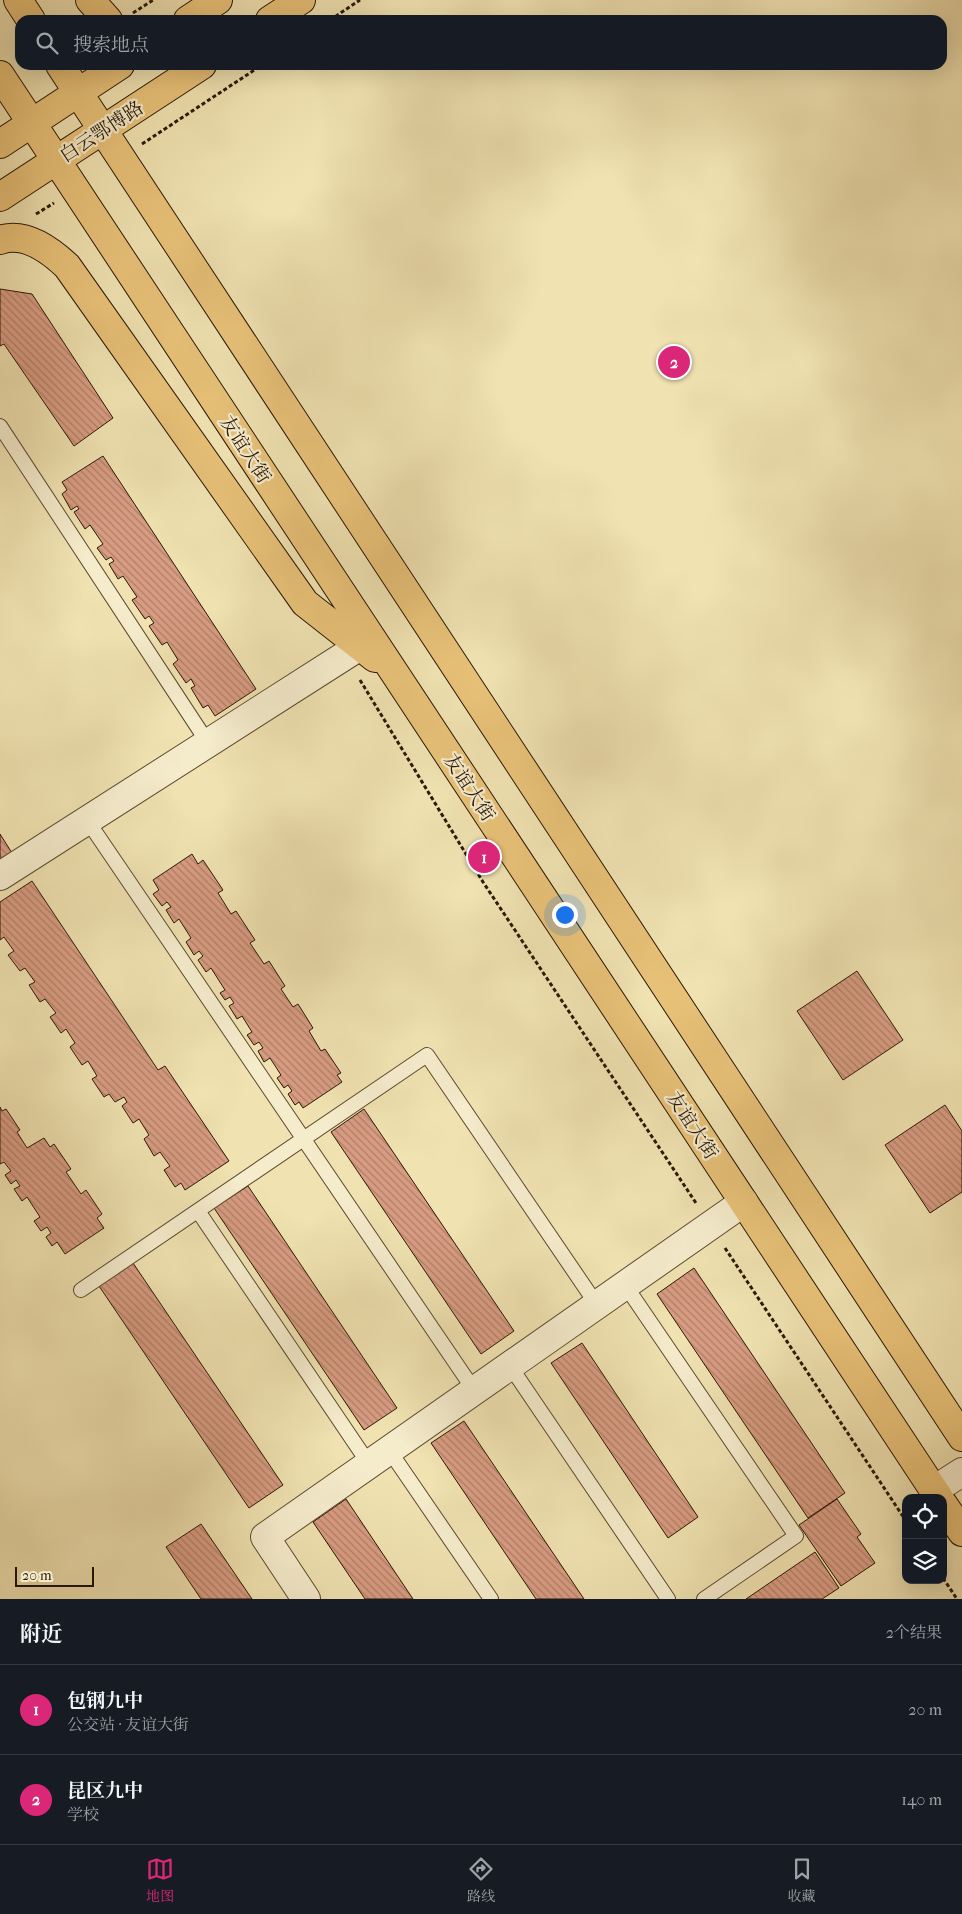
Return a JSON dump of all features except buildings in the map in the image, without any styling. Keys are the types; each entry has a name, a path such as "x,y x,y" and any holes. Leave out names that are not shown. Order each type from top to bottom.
{"main road":[{"path":"18,0 28,15"},
{"path":"90,0 114,15"},
{"path":"196,15 218,0"},
{"path":"278,15 301,0"},
{"path":"63,70 962,1436"},
{"path":"0,144 112,70"},
{"name":"白云鄂博路","path":"0,197 194,70"},
{"name":"友谊大街","path":"0,76 937,1494"},
{"path":"0,240 20,238 43,246 67,266 305,603 352,651 394,672"},
{"name":"友谊大街","path":"947,1509 962,1532"}],"street":[{"path":"0,876 352,651"},
{"path":"306,1599 264,1537 744,1202"},
{"path":"942,1494 962,1472"}],"lane":[{"path":"0,426 208,743"},
{"path":"87,820 302,1140 474,1390"},
{"path":"81,1290 427,1055 597,1305"},
{"path":"198,1211 379,1457 491,1599"},
{"path":"625,1285 796,1536 704,1599"},
{"path":"510,1366 668,1599"}],"path":[{"path":"125,15 153,0"},
{"path":"338,15 360,0"},
{"name":"友谊大街","path":"352,651 483,882 902,1515"},
{"path":"947,1584 957,1599"}],"place":[{"name":"昆区九中","path":"674,362"},
{"name":"包钢九中","path":"484,857"}]}
